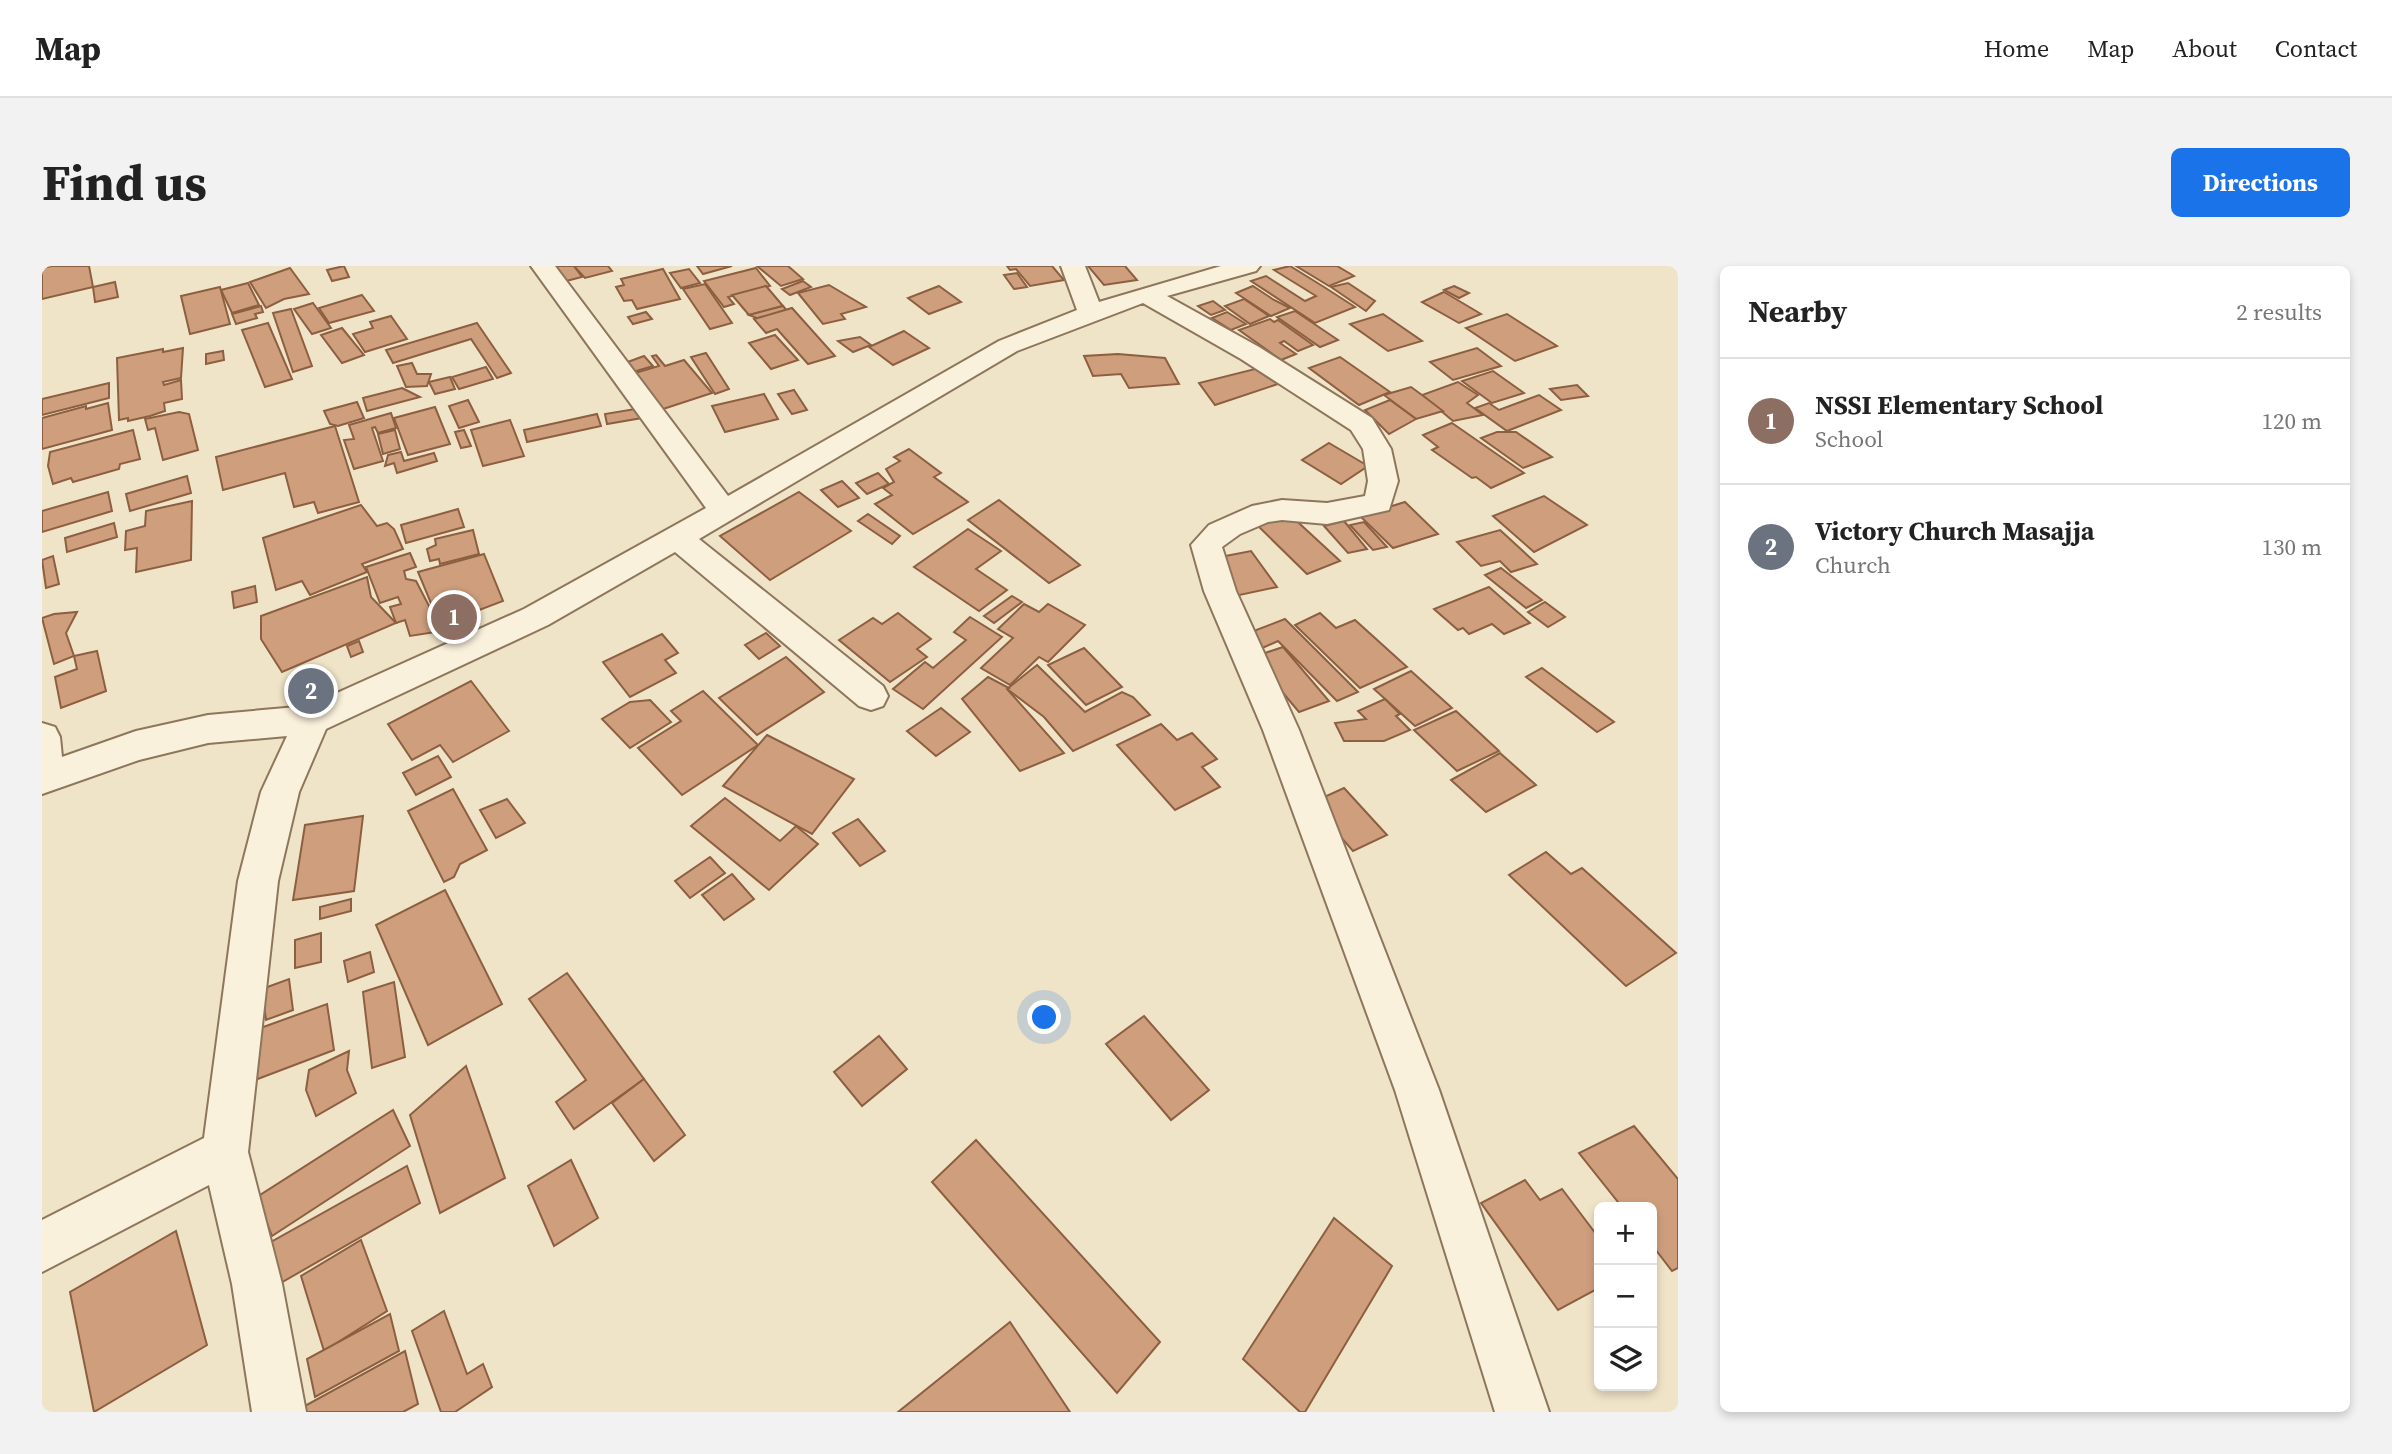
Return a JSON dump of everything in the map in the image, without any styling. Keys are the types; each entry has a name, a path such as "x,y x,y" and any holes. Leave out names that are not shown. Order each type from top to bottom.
{"street":[{"path":"543,266 724,510"},
{"path":"1073,266 1091,314"},
{"path":"42,737 44,779 136,746 208,729 312,720 536,617 829,452 1008,346 1146,294 1248,266"},
{"path":"1146,294 1250,353 1362,424 1377,449 1383,481 1378,503 1346,511 1317,514 1279,509 1213,534 1206,545 1220,591 1281,730 1417,1090 1522,1412"},
{"path":"677,537 871,696"},
{"path":"279,1412 257,1284 225,1152 258,881 280,792 312,720"},
{"path":"42,1248 71,1230 225,1152"}],"building":[{"path":"89,266 93,287 42,299 42,268"},
{"path":"344,266 349,277 332,281 327,270"},
{"path":"555,266 574,266 582,277 566,281"},
{"path":"574,266 608,266 612,271 585,278"},
{"path":"697,266 732,266 703,274"},
{"path":"757,266 788,266 803,279 781,286"},
{"path":"1007,266 1052,266 1064,280 1030,286 1016,269 1010,270"},
{"path":"1088,266 1125,266 1137,280 1104,285"},
{"path":"1290,266 1355,307 1315,323 1251,281 1266,276 1305,301 1316,296 1274,270"},
{"path":"1296,266 1337,266 1354,276 1329,286"},
{"path":"290,268 309,294 284,299 266,308 250,282"},
{"path":"756,268 770,286 728,297 734,304 724,307 704,281"},
{"path":"663,269 680,299 637,309 632,300 624,301 616,287 624,285 621,279"},
{"path":"689,269 700,283 681,288 670,273"},
{"path":"1017,273 1027,287 1014,289 1004,275"},
{"path":"803,281 811,287 790,295 782,289"},
{"path":"115,282 118,297 95,302 93,287"},
{"path":"248,283 259,305 232,313 221,290"},
{"path":"1348,283 1375,301 1366,311 1331,287"},
{"path":"705,284 732,323 710,329 683,289"},
{"path":"829,285 866,307 841,314 845,319 823,324 798,293"},
{"path":"766,286 783,306 749,315 732,295"},
{"path":"939,286 961,302 929,314 908,298"},
{"path":"1253,286 1290,308 1271,316 1236,293"},
{"path":"1454,286 1469,293 1459,298 1444,290"},
{"path":"220,287 230,324 190,334 181,296"},
{"path":"1444,292 1481,314 1459,323 1422,302"},
{"path":"362,295 374,311 329,323 319,308"},
{"path":"1244,299 1269,316 1250,324 1225,306"},
{"path":"1213,301 1225,310 1211,315 1198,306"},
{"path":"313,303 331,328 312,334 294,309"},
{"path":"261,306 263,312 255,314 257,318 236,324 232,314"},
{"path":"783,306 789,313 759,319 749,315"},
{"path":"792,308 835,356 808,364 777,329 766,333 754,319"},
{"path":"291,309 312,366 293,372 273,313"},
{"path":"1295,311 1338,340 1320,347 1277,317"},
{"path":"646,312 652,319 633,324 628,317"},
{"path":"1227,312 1246,324 1231,330 1212,318"},
{"path":"1383,314 1422,341 1388,351 1350,324"},
{"path":"1507,314 1557,346 1515,361 1466,328"},
{"path":"391,316 407,339 365,352 353,334 373,328 370,322"},
{"path":"1270,319 1274,322 1278,320 1313,345 1298,351 1284,341 1280,343 1296,354 1281,360 1239,330"},
{"path":"268,323 292,379 265,387 242,330"},
{"path":"477,323 511,373 497,378 471,339 393,363 386,350"},
{"path":"342,328 364,355 342,363 321,335"},
{"path":"904,331 929,348 893,365 869,347"},
{"path":"775,335 798,360 771,369 749,343"},
{"path":"860,337 871,345 853,352 838,341"},
{"path":"183,348 181,378 163,382 164,385 181,380 182,399 164,403 165,411 150,416 128,421 128,418 119,420 117,358"},
{"path":"1477,348 1501,366 1453,380 1430,362"},
{"path":"223,351 224,360 206,364 206,354"},
{"path":"706,353 729,389 715,394 691,357"},
{"path":"1118,354 1165,358 1179,384 1129,388 1121,374 1093,376 1084,356"},
{"path":"656,355 665,366 684,360 712,393 663,409 635,373 659,366 652,356"},
{"path":"644,356 653,366 633,372 625,363"},
{"path":"1340,357 1390,392 1359,405 1309,368"},
{"path":"412,363 417,374 431,374 427,386 406,387 397,366"},
{"path":"486,367 493,379 459,389 452,377"},
{"path":"1255,369 1278,384 1215,405 1199,383"},
{"path":"1493,371 1524,393 1492,403 1462,381"},
{"path":"450,377 455,389 435,394 429,382"},
{"path":"1458,382 1478,395 1467,403 1483,415 1453,421 1422,395"},
{"path":"109,383 109,398 42,415 42,399"},
{"path":"1577,385 1588,396 1561,400 1550,389"},
{"path":"1411,387 1443,411 1416,419 1384,395"},
{"path":"402,388 420,397 367,411 363,398"},
{"path":"794,390 807,410 792,414 778,394"},
{"path":"764,394 778,419 725,432 712,406"},
{"path":"1539,395 1561,410 1507,431 1475,408 1489,403 1499,410"},
{"path":"468,400 479,422 459,428 449,406"},
{"path":"1390,400 1416,419 1389,434 1365,410"},
{"path":"357,402 364,418 338,426 330,424 324,411"},
{"path":"108,403 112,430 42,449 42,418"},
{"path":"435,407 450,444 408,455 394,418"},
{"path":"635,409 642,418 607,424 605,414"},
{"path":"179,412 189,414 198,450 163,460 155,428 148,430 145,419"},
{"path":"391,413 396,428 378,433 375,427 372,428 383,461 354,469 344,440 354,439 349,425"},
{"path":"597,414 601,426 527,442 524,430"},
{"path":"510,420 524,456 483,466 471,430"},
{"path":"1452,423 1524,473 1491,488 1476,477 1472,478 1432,450 1438,447 1423,435"},
{"path":"335,426 359,502 318,513 314,502 294,507 285,473 223,490 216,457"},
{"path":"133,430 140,459 120,464 119,469 73,482 71,478 53,484 48,466 50,452"},
{"path":"395,430 400,449 383,454 378,434"},
{"path":"464,430 471,446 461,448 455,432"},
{"path":"1497,432 1516,432 1552,457 1523,468 1481,438"},
{"path":"1329,443 1368,466 1341,484 1302,460"},
{"path":"909,449 941,473 934,477 968,502 913,534 875,504 892,495 883,488 894,482 886,469 900,461 894,457"},
{"path":"401,452 404,461 434,453 437,461 397,473 394,463 385,466 388,455"},
{"path":"878,473 889,484 867,494 856,483"},
{"path":"187,476 191,493 130,511 126,494"},
{"path":"842,481 859,498 838,507 821,490"},
{"path":"108,492 112,511 42,532 42,511"},
{"path":"799,492 851,531 770,580 720,536"},
{"path":"1544,496 1587,525 1534,552 1493,516"},
{"path":"999,500 1080,565 1049,583 968,520"},
{"path":"192,501 191,560 136,572 137,548 125,550 126,531 145,526 146,511"},
{"path":"1405,502 1438,534 1393,548 1360,516"},
{"path":"361,505 377,526 387,523 394,529 403,549 362,564 367,572 310,595 302,581 276,590 263,538"},
{"path":"458,509 464,527 406,543 401,525"},
{"path":"1288,513 1340,561 1307,574 1256,524"},
{"path":"868,514 900,536 892,544 858,521"},
{"path":"1344,521 1367,549 1348,553 1324,526"},
{"path":"1364,522 1387,547 1373,550 1350,525"},
{"path":"114,523 117,537 67,552 65,538"},
{"path":"968,529 1001,551 976,569 1007,590 979,611 914,567"},
{"path":"473,530 479,554 440,564 439,559 430,561 427,549 436,545 435,539"},
{"path":"1500,530 1537,564 1511,572 1500,561 1481,566 1457,542"},
{"path":"1251,551 1277,587 1235,596 1210,559"},
{"path":"410,553 416,567 404,571 406,579 416,581 442,631 410,636 405,620 396,623 390,607 401,604 398,597 380,603 366,567"},
{"path":"484,554 503,601 440,625 418,572"},
{"path":"53,556 59,584 46,588 42,560"},
{"path":"1501,568 1542,600 1526,608 1485,575"},
{"path":"367,577 371,597 396,623 282,672 261,639 261,616"},
{"path":"255,586 257,602 234,608 232,592"},
{"path":"1489,587 1530,623 1504,634 1492,624 1469,634 1463,628 1458,630 1434,609"},
{"path":"1012,596 1022,602 994,623 984,616"},
{"path":"1545,602 1565,617 1548,627 1528,612"},
{"path":"1024,604 1039,612 1048,604 1085,625 1048,662 1039,657 1010,685 981,668 1013,638 998,629"},
{"path":"77,612 66,633 74,656 54,664 42,618"},
{"path":"898,613 931,639 917,649 927,657 890,682 839,640 873,618 882,624"},
{"path":"1320,613 1336,628 1355,620 1407,667 1360,688 1295,625"},
{"path":"970,617 1002,637 923,709 893,689 925,662 933,668 966,640 954,632"},
{"path":"1285,619 1358,692 1337,701 1278,641 1260,649 1246,634"},
{"path":"766,633 780,646 759,659 745,645"},
{"path":"662,634 678,653 665,660 676,673 630,697 603,662"},
{"path":"359,641 363,652 351,657 347,646"},
{"path":"1283,647 1329,701 1299,712 1253,657"},
{"path":"1084,648 1122,687 1086,705 1048,665"},
{"path":"97,651 106,691 61,708 55,677 77,669 74,656"},
{"path":"786,657 824,692 757,735 719,698"},
{"path":"1037,665 1085,712 1122,692 1133,697 1150,715 1073,751 1044,717 1007,689"},
{"path":"1542,668 1614,722 1597,732 1526,677"},
{"path":"1411,671 1452,708 1415,726 1374,689"},
{"path":"988,677 1009,688 1007,689 1064,753 1020,771 962,699"},
{"path":"471,681 509,731 453,762 440,745 412,760 388,724"},
{"path":"703,691 758,745 682,795 638,748 681,721 671,711"},
{"path":"1385,699 1400,714 1396,716 1410,730 1384,741 1344,741 1335,723 1366,719 1358,711"},
{"path":"650,700 671,722 630,748 602,719 630,702"},
{"path":"941,708 970,732 936,756 907,731"},
{"path":"1456,711 1499,751 1457,771 1414,730"},
{"path":"1161,724 1177,740 1192,733 1217,759 1202,767 1220,787 1175,810 1117,745"},
{"path":"767,735 854,779 812,834 723,786"},
{"path":"1500,753 1536,785 1486,812 1451,780"},
{"path":"438,756 451,777 416,795 403,773"},
{"path":"1344,788 1387,835 1353,851 1311,803"},
{"path":"453,789 487,850 460,864 454,877 444,882 408,811"},
{"path":"725,798 780,841 796,826 818,844 769,890 691,826"},
{"path":"507,799 525,823 496,838 480,810"},
{"path":"363,816 354,891 293,900 305,825"},
{"path":"858,819 885,851 860,866 833,833"},
{"path":"1546,852 1571,874 1582,868 1676,953 1626,986 1509,875"},
{"path":"710,857 725,873 690,898 675,881"},
{"path":"732,874 754,899 724,920 702,895"},
{"path":"445,890 502,1004 428,1045 376,925"},
{"path":"351,899 351,911 320,919 320,907"},
{"path":"321,933 321,962 295,968 295,940"},
{"path":"370,952 374,972 348,982 344,961"},
{"path":"567,973 644,1079 574,1129 556,1102 586,1080 529,999"},
{"path":"289,979 293,1010 266,1020 262,989"},
{"path":"394,982 405,1057 372,1068 363,992"},
{"path":"327,1004 334,1050 247,1083 241,1035"},
{"path":"1144,1016 1209,1090 1171,1120 1106,1044"},
{"path":"879,1036 907,1069 862,1106 834,1072"},
{"path":"349,1051 347,1070 356,1093 316,1116 306,1090 309,1070"},
{"path":"466,1066 505,1178 440,1213 410,1115"},
{"path":"644,1079 685,1135 654,1161 612,1103"},
{"path":"393,1110 410,1146 272,1236 257,1197"},
{"path":"1634,1126 1678,1179 1678,1268 1672,1271 1657,1252 1657,1202 1618,1202 1579,1153"},
{"path":"976,1140 1160,1342 1117,1393 932,1182"},
{"path":"571,1160 598,1218 554,1246 528,1186"},
{"path":"407,1166 420,1203 272,1288 262,1247"},
{"path":"1525,1180 1540,1200 1562,1189 1594,1231 1594,1291 1558,1310 1481,1203"},
{"path":"1334,1218 1392,1266 1305,1412 1300,1412 1243,1359"},
{"path":"176,1231 207,1345 94,1412 70,1292"},
{"path":"361,1240 387,1311 324,1351 301,1276"},
{"path":"444,1311 467,1374 483,1364 492,1387 455,1412 441,1412 412,1331"},
{"path":"390,1314 399,1351 315,1397 307,1359"},
{"path":"1010,1322 1070,1412 898,1412"},
{"path":"405,1351 418,1404 403,1412 294,1412"}],"place":[{"name":"NSSI Elementary School","path":"454,617"},
{"name":"Victory Church Masajja","path":"311,691"}]}
